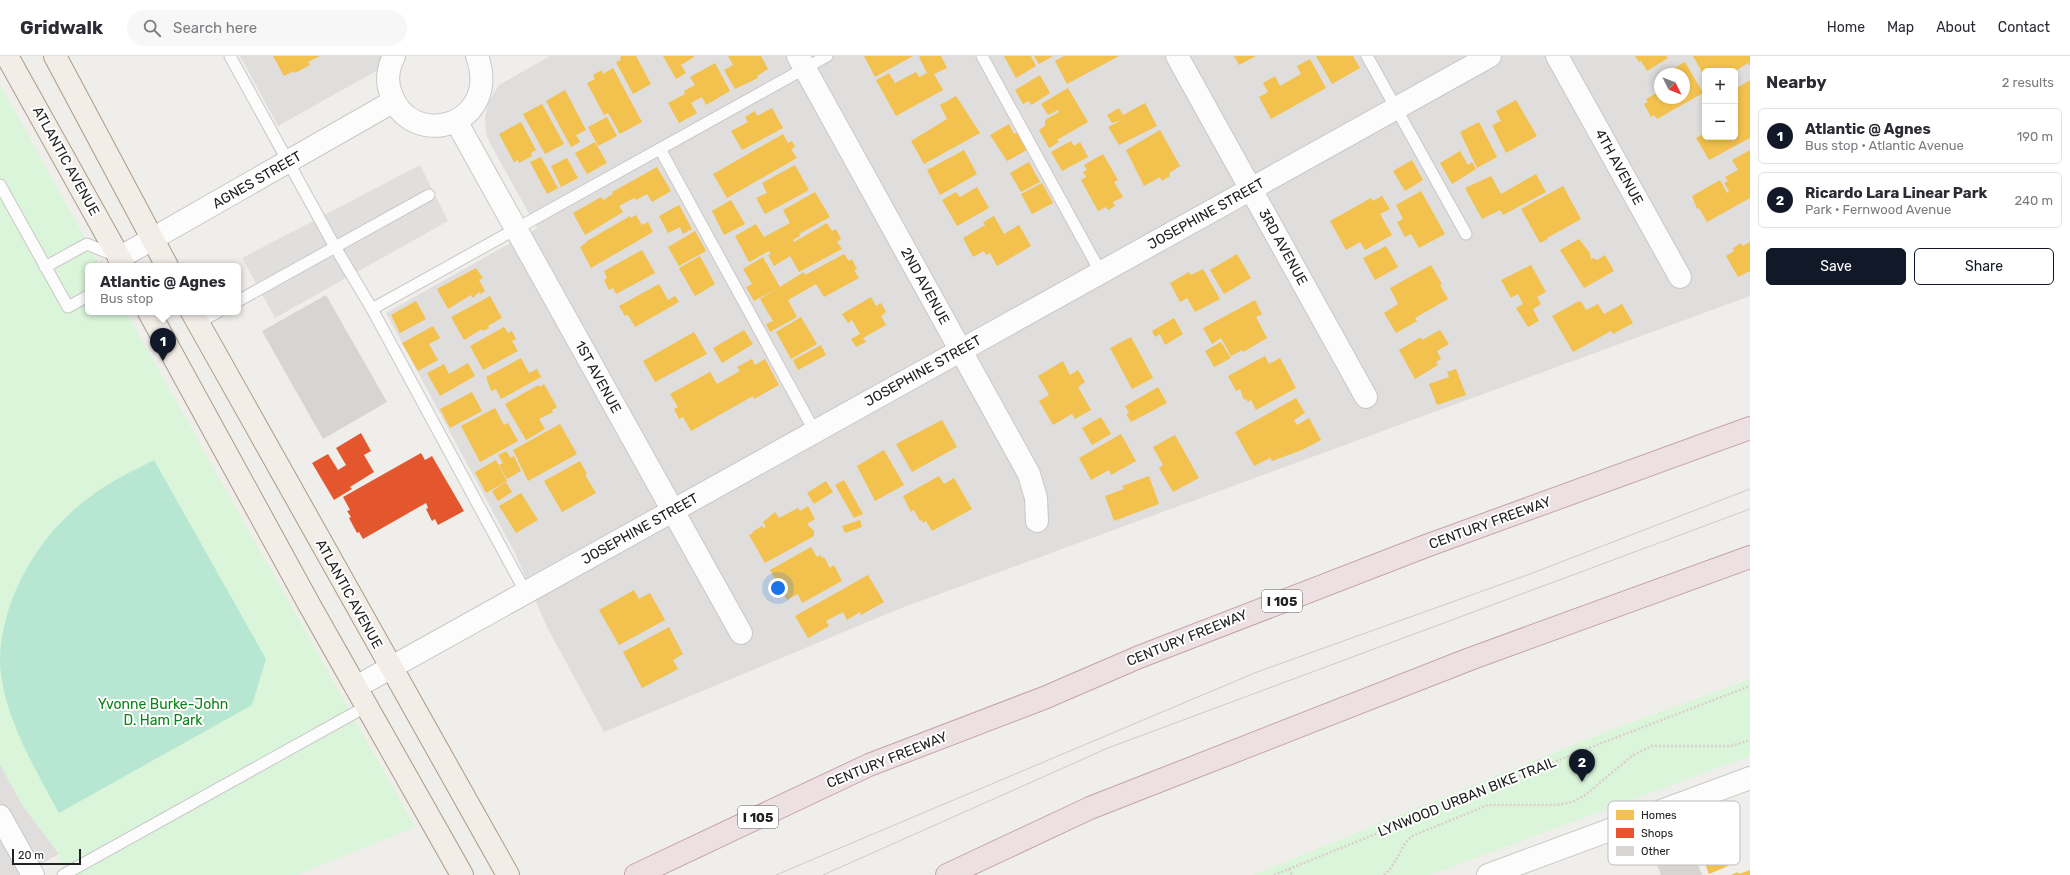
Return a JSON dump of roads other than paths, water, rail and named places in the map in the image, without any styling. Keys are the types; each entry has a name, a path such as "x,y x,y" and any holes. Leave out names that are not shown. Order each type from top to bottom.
{"highway":[{"name":"CENTURY FREEWAY","path":"636,875 869,764 1044,698 1139,657 1426,546 1750,428"},
{"path":"947,875 1090,808 1470,659 1750,557"}],"main road":[{"name":"ATLANTIC AVENUE","path":"8,56 120,263"},
{"path":"55,56 164,263"},
{"path":"151,315 462,875"},
{"name":"ATLANTIC AVENUE","path":"195,318 390,668 508,875"}],"street":[{"path":"394,56 388,75 389,89 394,101 402,112 412,120 426,125 441,126 456,121 469,112 478,98 483,83 482,69 477,56"},
{"name":"3RD AVENUE","path":"1177,56 1366,397"},
{"name":"JOSEPHINE STREET","path":"356,686 1490,56"},
{"name":"4TH AVENUE","path":"1557,56 1680,277"},
{"name":"2ND AVENUE","path":"802,62 1029,474 1036,498 1037,521"},
{"name":"AGNES STREET","path":"120,263 152,240 394,101"},
{"name":"1ST AVENUE","path":"456,121 741,633"},
{"path":"1688,801 1750,778"},
{"path":"0,816 33,875"},
{"path":"1488,875 1608,831"}],"lane":[{"path":"230,56 335,247 372,310 526,592"},
{"path":"372,310 660,149 802,62 827,56"},
{"path":"982,56 1101,272"},
{"path":"1367,56 1466,234"},
{"path":"660,149 814,432"},
{"path":"0,185 68,307 85,298"},
{"path":"241,299 429,195"},
{"path":"45,267 88,244 120,263"},
{"path":"195,318 206,315"},
{"path":"63,875 367,706"}],"tram line":[{"path":"776,875 1257,672 1530,574 1750,489"},
{"path":"823,875 1108,748 1750,509"}],"place":[{"name":"Atlantic @ Agnes","path":"163,361"},
{"name":"Ricardo Lara Linear Park","path":"1582,782"}],"park label":[{"name":"Yvonne Burke-John D. Ham Park","path":"163,712"}]}
